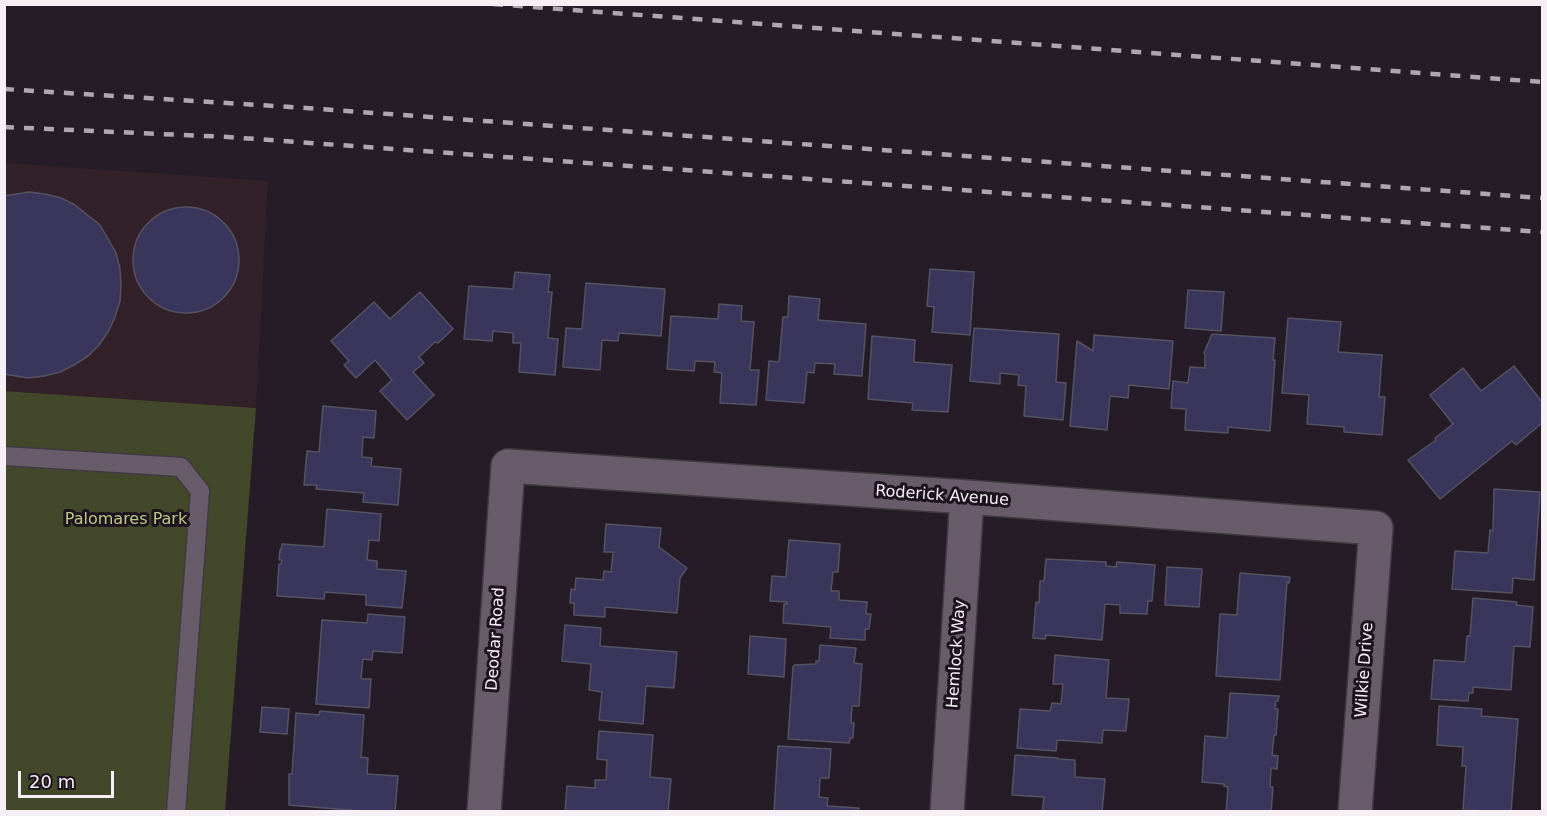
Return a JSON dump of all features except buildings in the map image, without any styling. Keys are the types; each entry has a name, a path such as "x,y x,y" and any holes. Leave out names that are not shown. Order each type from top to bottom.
{"street":[{"name":"Roderick Avenue","path":"508,466 1376,528"},
{"name":"Deodar Road","path":"484,812 508,466"},
{"name":"Hemlock Way","path":"947,812 967,497"},
{"name":"Wilkie Drive","path":"1355,812 1376,528"}],"lane":[{"path":"4,456 181,467 200,491 176,812"}],"shaded area":[{"path":"4,163 268,181 256,408 5,391"}],"green space":[{"name":"Palomares Park","path":"4,391 256,408 225,811 5,811"}],"railway":[{"path":"493,4 1542,82"},
{"path":"4,89 306,108 1542,198"},
{"path":"4,127 228,137 1542,232"}]}
